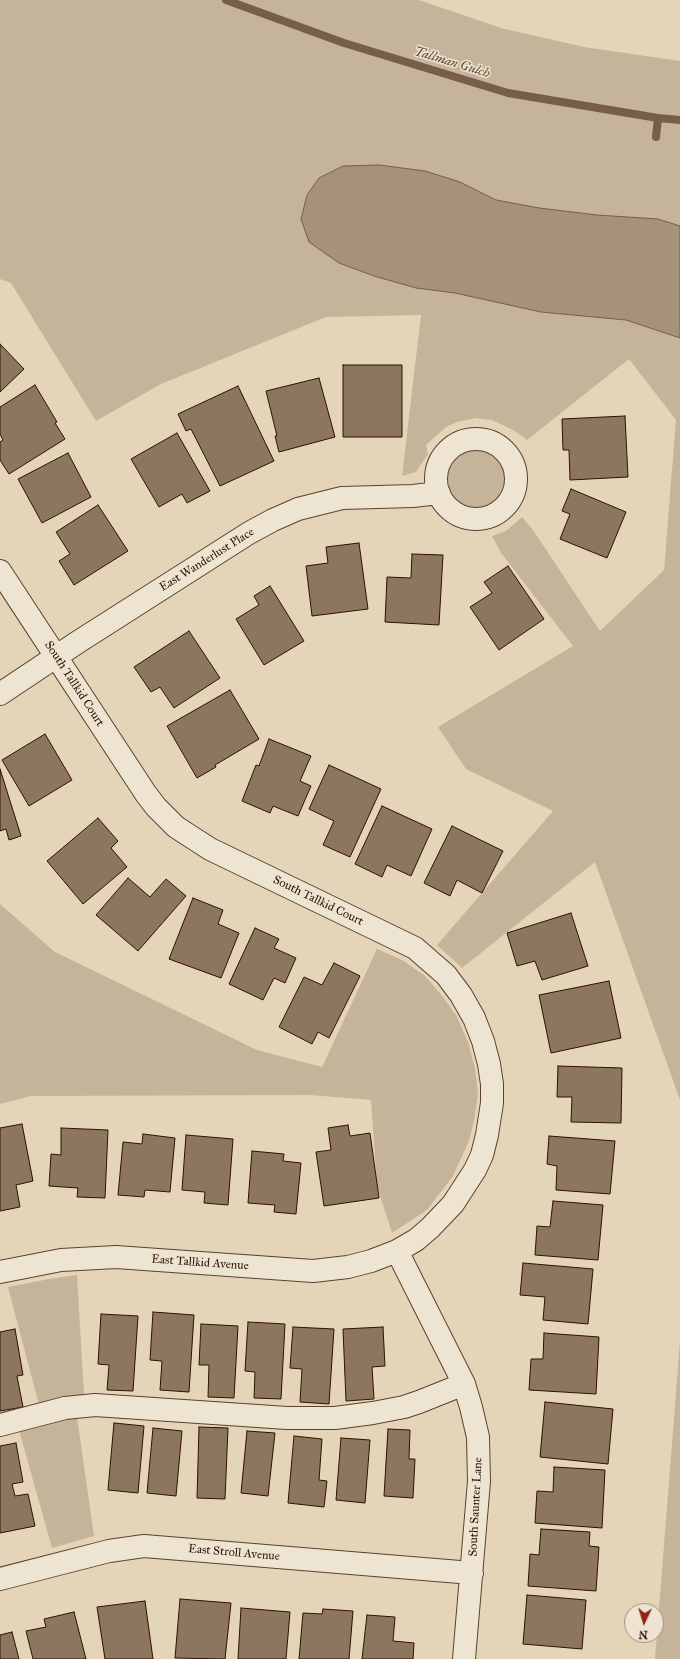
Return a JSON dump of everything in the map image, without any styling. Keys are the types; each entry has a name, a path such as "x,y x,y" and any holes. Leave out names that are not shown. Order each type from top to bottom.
{"street":[{"name":"East Wanderlust Place","path":"0,694 56,656 249,532 298,509 342,498 413,496 439,493"},
{"name":"South Tallkid Court","path":"0,571 146,794 156,807 176,826 210,849 415,948 446,975 461,995 474,1018 483,1041 492,1084 490,1119 482,1155 475,1170 453,1204 430,1228 398,1251"},
{"name":"East Tallkid Avenue","path":"0,1272 54,1261 116,1257 313,1271 348,1267 371,1261 398,1251"},
{"name":"South Saunter Lane","path":"398,1251 464,1384 475,1424 480,1464 464,1659"},
{"path":"0,1425 65,1408 95,1405 287,1418 341,1417 419,1402 464,1384"},
{"name":"East Stroll Avenue","path":"0,1579 109,1551 144,1546 472,1573"}],"shaded area":[{"path":"0,0 419,0 501,28 584,47 680,61 680,1100 595,862 462,968 437,945 553,811 466,769 438,727 573,646 501,553 492,536 506,531 522,517 533,530 600,631 664,570 676,420 629,359 527,440 513,430 492,420 476,418 457,422 446,427 426,445 428,454 416,472 402,476 421,315 326,317 161,384 96,421 11,283 0,279"},
{"path":"379,165 425,171 460,182 496,200 539,208 597,215 658,219 680,226 680,338 626,320 541,312 455,293 416,288 374,276 339,263 309,242 301,219 307,195 319,178 343,166"},
{"path":"471,450 483,450 493,454 502,463 506,473 506,485 498,500 483,508 471,508 461,504 452,495 448,485 448,473 452,463 461,454"},
{"path":"0,904 55,952 257,1050 322,1067 377,949 402,960 425,976 456,1015 468,1042 475,1068 478,1094 474,1121 469,1141 453,1176 427,1210 392,1233 377,1186 371,1100 310,1095 31,1096 0,1104"},
{"path":"77,1275 84,1395 39,1405 8,1287"},
{"path":"680,1342 680,1659 655,1659 656,1643 664,1643 664,1603 659,1603"},
{"path":"77,1417 94,1536 52,1548 19,1430"}],"building":[{"path":"0,344 24,369 0,392"},
{"path":"343,365 402,365 402,437 343,437"},
{"path":"319,378 335,437 279,452 275,436 277,436 266,391"},
{"path":"35,385 57,422 55,423 65,439 9,474 0,460 0,442 3,440 0,434 0,407"},
{"path":"238,386 274,461 220,486 191,429 186,431 178,414"},
{"path":"625,416 628,477 570,480 569,450 563,450 562,419"},
{"path":"177,433 210,491 187,503 182,494 159,507 131,459"},
{"path":"68,453 91,497 42,523 18,479"},
{"path":"571,489 626,512 607,558 560,539 570,514 562,511"},
{"path":"98,505 128,551 74,585 59,561 70,554 56,532"},
{"path":"359,543 368,609 312,616 306,566 328,563 326,547"},
{"path":"412,554 443,555 439,625 385,622 387,577 411,578"},
{"path":"508,566 544,619 499,650 470,607 492,593 484,582"},
{"path":"270,586 304,641 264,665 236,619 259,605 254,596"},
{"path":"189,631 220,678 174,708 160,687 151,692 134,667"},
{"path":"230,690 259,739 215,765 216,767 197,778 167,726"},
{"path":"45,734 72,780 29,806 2,760"},
{"path":"269,739 311,756 300,781 311,786 298,816 273,806 270,813 242,801 256,765 259,766"},
{"path":"329,765 381,789 350,857 323,845 334,821 309,809"},
{"path":"0,769 21,836 9,840 6,829 0,831"},
{"path":"382,806 432,829 411,876 387,865 382,877 355,864"},
{"path":"98,818 118,841 111,848 127,867 83,904 47,861"},
{"path":"452,826 503,851 482,893 457,880 450,896 424,883"},
{"path":"128,878 150,897 166,879 186,896 138,951 96,915"},
{"path":"193,898 223,910 218,924 239,933 221,978 169,959"},
{"path":"571,913 588,966 542,980 535,961 517,966 507,933"},
{"path":"255,928 279,939 274,948 296,958 285,983 274,978 263,1000 229,984"},
{"path":"334,963 360,976 329,1038 318,1032 312,1044 279,1027 304,977 322,985"},
{"path":"609,981 621,1038 551,1053 539,995"},
{"path":"558,1066 622,1068 621,1123 571,1122 572,1097 557,1097"},
{"path":"22,1124 33,1181 16,1185 20,1207 0,1211 0,1128"},
{"path":"348,1125 350,1136 370,1133 379,1198 324,1206 316,1152 331,1150 328,1128"},
{"path":"61,1128 108,1130 105,1198 77,1197 78,1188 49,1186 51,1154 61,1155"},
{"path":"143,1134 175,1138 170,1192 145,1190 144,1197 118,1195 123,1142 142,1144"},
{"path":"186,1135 233,1139 228,1205 204,1203 205,1192 182,1190"},
{"path":"549,1136 615,1141 610,1194 556,1190 557,1166 547,1164"},
{"path":"252,1151 284,1154 283,1161 301,1163 296,1214 274,1212 275,1205 248,1203"},
{"path":"553,1201 603,1205 598,1260 535,1255 537,1226 550,1227"},
{"path":"523,1263 593,1269 588,1324 543,1320 545,1297 520,1295"},
{"path":"153,1312 194,1315 189,1392 160,1390 162,1361 150,1360"},
{"path":"101,1314 138,1316 133,1391 107,1390 109,1365 98,1364"},
{"path":"248,1322 285,1324 281,1399 254,1398 255,1372 245,1371"},
{"path":"201,1324 238,1326 234,1398 208,1397 209,1365 199,1365"},
{"path":"293,1327 334,1329 329,1404 300,1402 302,1369 290,1368"},
{"path":"383,1327 385,1366 372,1367 374,1399 346,1401 343,1329"},
{"path":"15,1329 23,1375 17,1376 23,1407 0,1411 0,1332"},
{"path":"544,1333 599,1337 596,1394 529,1390 531,1359 543,1359"},
{"path":"545,1402 613,1409 608,1464 540,1457"},
{"path":"114,1423 144,1426 138,1493 108,1490"},
{"path":"199,1427 228,1428 225,1499 197,1498"},
{"path":"153,1428 182,1431 176,1496 147,1493"},
{"path":"388,1429 410,1430 409,1459 415,1459 413,1498 384,1496"},
{"path":"247,1431 275,1433 268,1496 241,1493"},
{"path":"294,1436 322,1439 319,1480 327,1481 324,1507 288,1503"},
{"path":"341,1438 370,1440 365,1503 336,1500"},
{"path":"16,1443 23,1482 12,1484 15,1496 28,1494 35,1526 0,1533 0,1446"},
{"path":"554,1467 605,1470 602,1528 535,1523 537,1491 553,1492"},
{"path":"541,1529 590,1532 589,1546 599,1547 596,1591 528,1586 530,1554 539,1555"},
{"path":"527,1595 586,1600 582,1649 523,1644"},
{"path":"180,1599 231,1603 225,1659 175,1658"},
{"path":"145,1601 153,1659 105,1659 97,1607"},
{"path":"241,1608 290,1612 286,1659 238,1659"},
{"path":"323,1609 353,1611 349,1659 299,1659 303,1613 322,1614"},
{"path":"74,1612 86,1659 33,1659 26,1631 46,1627 44,1619"},
{"path":"367,1615 395,1617 393,1641 414,1643 413,1659 362,1659"},
{"path":"12,1632 19,1659 0,1659 0,1635"}],"waterway":[{"name":"Tallman Gulch","path":"226,0 344,43 508,93 658,118 680,120"},
{"path":"656,137 658,118"}]}
